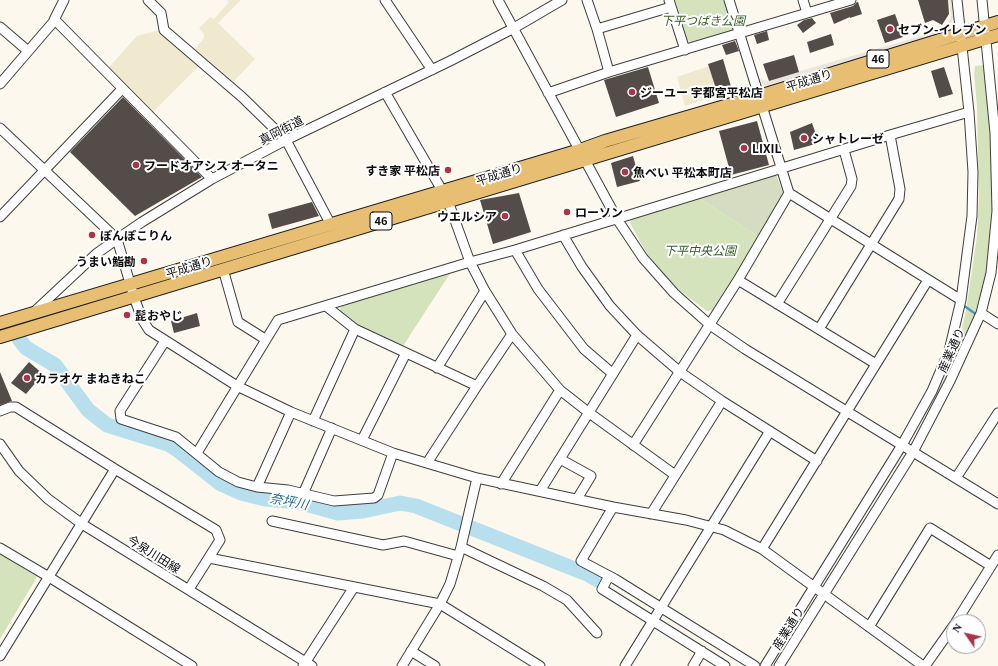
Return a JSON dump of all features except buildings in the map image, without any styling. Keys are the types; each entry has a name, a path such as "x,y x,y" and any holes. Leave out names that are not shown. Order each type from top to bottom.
{"main road":[{"name":"平成通り","path":"0,337 223,269 445,196 760,101 962,46 985,33 998,22"},
{"name":"平成通り","path":"760,101 961,33 985,33 998,35"},
{"name":"平成通り","path":"0,324 331,225 445,196"}],"street":[{"path":"0,84 54,20 64,0"},
{"path":"148,0 161,13 164,30 242,98 286,140 331,225"},
{"path":"385,0 432,70"},
{"path":"498,0 617,219 643,258 674,292 710,325 744,349 998,504"},
{"name":"真岡街道","path":"31,314 96,254 142,222 212,179 286,140 432,70 514,28 562,0"},
{"path":"587,0 609,72"},
{"path":"730,0 789,194 961,300"},
{"path":"803,0 807,13"},
{"path":"548,93 609,72 851,0"},
{"name":"産業通り","path":"766,666 902,445 932,391 949,351 961,300 972,216 973,172 969,112 958,0"},
{"name":"産業通り","path":"779,666 913,452 950,382 981,313 991,273 997,211 995,101 985,33 982,0"},
{"path":"597,29 670,4 685,50"},
{"path":"54,20 212,179"},
{"path":"0,27 28,51"},
{"path":"0,217 122,89"},
{"path":"385,92 445,196 470,262 485,291 512,334 560,390 675,475"},
{"path":"197,453 265,339 278,320 470,262 515,250 969,112"},
{"path":"0,128 117,239 134,297 142,319 149,330 237,386 291,412 393,453 477,478 612,507 712,526 724,530 762,549 924,666 946,636"},
{"path":"819,329 899,199 900,189 890,135"},
{"path":"777,304 851,186 852,179 844,150"},
{"path":"633,445 738,280 789,194"},
{"path":"563,235 582,267 610,306 637,335 680,372 722,401 817,461"},
{"path":"515,250 538,289 584,349 613,374"},
{"path":"223,269 238,322 265,339"},
{"path":"738,280 876,364"},
{"path":"762,549 928,280"},
{"path":"437,368 485,291"},
{"path":"326,306 355,329 477,386"},
{"path":"981,313 998,324"},
{"path":"313,421 355,329"},
{"path":"427,463 512,334"},
{"path":"540,491 637,335"},
{"path":"165,341 120,411 121,419 176,437 220,472 238,482 257,487 288,490 334,501 374,498 378,495 393,453"},
{"path":"362,440 406,353"},
{"path":"501,484 560,390"},
{"path":"651,514 722,401"},
{"path":"0,411 10,407 16,407 216,530 220,540 189,589"},
{"path":"257,487 291,412"},
{"path":"956,478 998,413"},
{"path":"303,494 332,428"},
{"path":"625,666 770,432"},
{"name":"今泉川田線","path":"0,444 20,471 42,493 82,524 189,589 307,665"},
{"path":"560,459 591,476 577,499"},
{"path":"0,656 116,469"},
{"path":"402,666 440,604 450,584 477,478"},
{"path":"612,507 581,561 755,666"},
{"path":"272,521 383,545 404,542 459,552 543,586 567,600 597,633"},
{"path":"869,627 930,528 991,566"},
{"path":"0,548 192,666"},
{"path":"961,614 998,555"},
{"path":"209,558 440,604 540,666"},
{"path":"608,576 602,588 725,666"},
{"path":"307,665 354,588"},
{"path":"411,651 435,666"},
{"path":"693,666 702,651"}],"shaded area":[{"path":"227,0 241,0 218,23 255,59 235,80 232,81 195,49 204,38 204,34 199,28 210,17 214,19 229,2"},
{"path":"949,0 953,0 955,15 948,29 940,35 771,87 762,84 760,78 766,81 942,30 951,17"},
{"path":"160,30 200,65 153,112 109,67 137,36"},
{"path":"709,66 718,95 685,106 677,77"}],"green space":[{"name":"下平つばき公園","path":"675,0 724,0 734,31 694,43 687,40"},
{"path":"984,65 992,122 995,206 988,273 974,317 956,360 916,432 951,365 966,311 977,236 979,196 977,106 974,74 975,66"},
{"path":"776,174 784,196 759,237 697,197"},
{"name":"下平中央公園","path":"697,197 759,237 714,310 707,311 676,288 646,252 630,223 634,216"},
{"path":"451,272 403,346 356,325 340,311 341,305"},
{"path":"0,554 37,577 0,639"}],"waterway":[{"path":"963,305 977,315"},
{"name":"奈坪川","path":"19,339 26,348 55,365 88,410 107,425 168,444 221,484 241,493 265,499 298,502 338,513 363,511 400,503 416,506 587,574 598,580"}],"place":[{"name":"セブン-イレブン","path":"890,29"},
{"name":"ジーユー 宇都宮平松店","path":"632,92"},
{"name":"シャトレーゼ","path":"804,138"},
{"name":"LIXIL","path":"744,148"},
{"name":"フードオアシス オータニ","path":"136,165"},
{"name":"すき家 平松店","path":"448,170"},
{"name":"魚べい 平松本町店","path":"625,172"},
{"name":"ローソン","path":"567,212"},
{"name":"ウエルシア","path":"505,216"},
{"name":"ぽんぽこりん","path":"92,235"},
{"name":"うまい鮨勘","path":"144,261"},
{"name":"髭おやじ","path":"127,315"},
{"name":"カラオケ まねきねこ","path":"27,378"}]}
